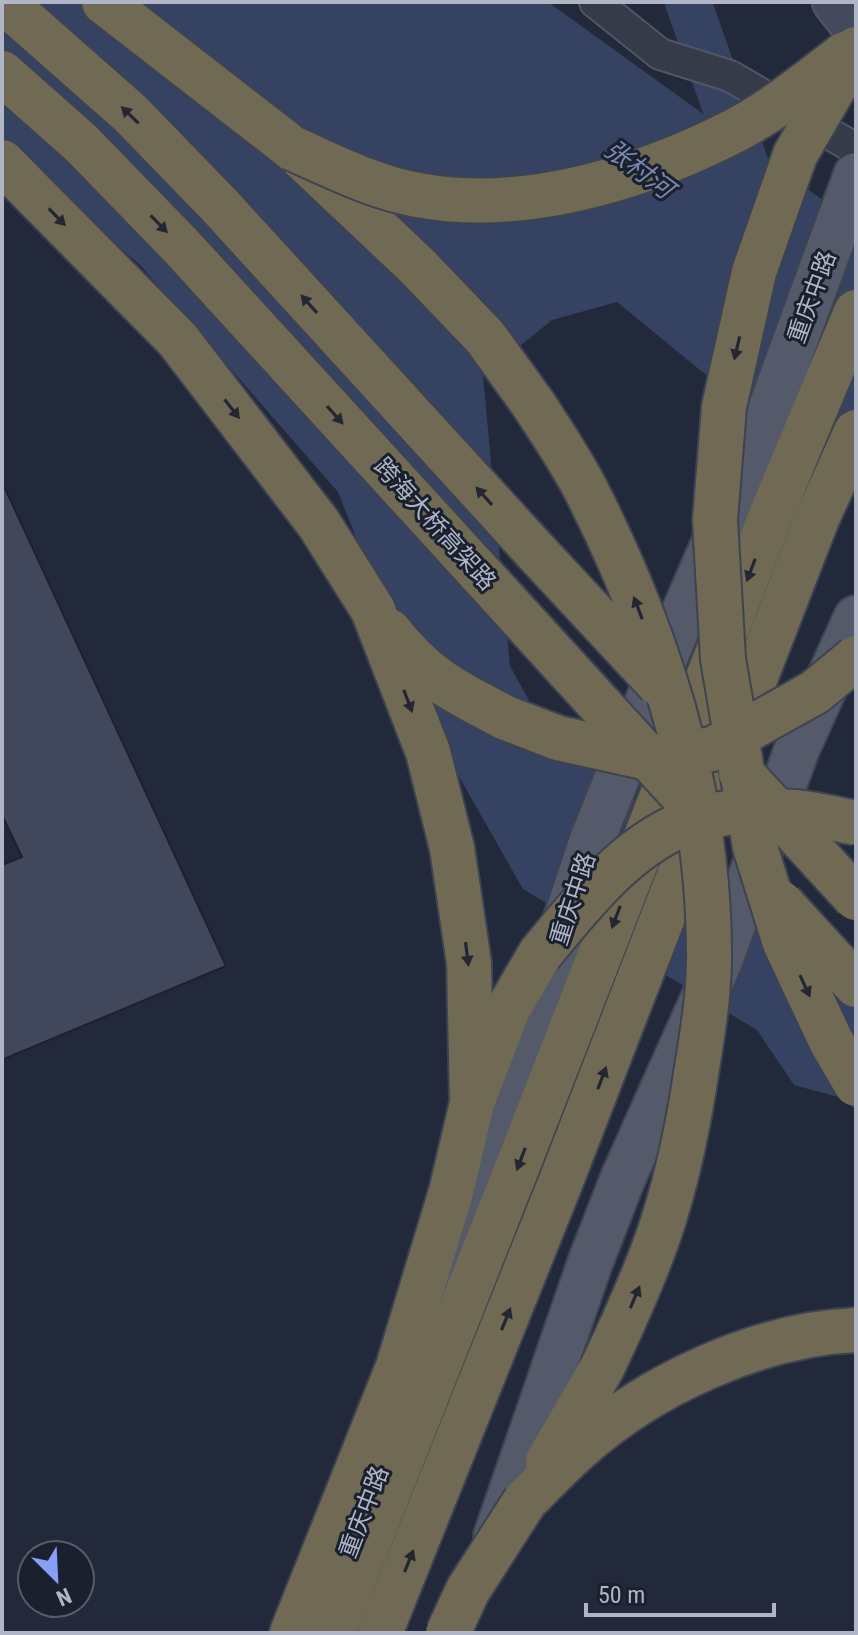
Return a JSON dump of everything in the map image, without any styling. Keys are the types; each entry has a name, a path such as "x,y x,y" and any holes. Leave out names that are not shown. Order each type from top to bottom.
{"highway":[{"path":"4,2 131,114 221,207 856,898"},
{"path":"104,2 292,148 417,266 485,337 534,405 586,489 621,564 672,702 687,760 703,857 709,952 703,1031 686,1135 660,1232 636,1295 602,1368 525,1501 468,1590 448,1633"},
{"path":"292,148 375,184 419,195 468,200 547,195 622,178 725,136 785,100 856,47"},
{"path":"856,47 795,155 754,272 724,407 715,520 723,659 755,847 785,943 831,1041 856,1084"},
{"name":"跨海大桥高架路","path":"2,73 82,144 180,245 856,985"},
{"path":"2,162 178,340 319,524 373,610 409,656 445,686 506,718 558,738 648,758 713,749 815,692 856,658"},
{"name":"重庆中路","path":"333,1633 772,513 856,312"},
{"path":"380,1633 561,1181 816,521 856,432"},
{"path":"373,610 428,752 452,848 469,963 472,1103"},
{"path":"292,1633 398,1367 451,1192 472,1103 508,1009 540,954 587,896 656,838 695,820 723,813 799,813 856,823"},
{"path":"525,1501 579,1448 620,1416 694,1372 778,1343 856,1330"}],"main road":[{"path":"834,2 856,30"},
{"name":"重庆中路","path":"317,1633 390,1447 592,840 714,539 760,437 850,191"},
{"path":"463,1633 590,1263 663,1084 720,961 797,749 856,618"}],"street":[{"path":"595,2 660,54 730,76 856,149"}],"water":[{"name":"张村河","path":"2,2 548,2 856,224 856,498 617,302 552,320 483,376 510,666 537,715 586,763 825,943 856,984 856,1111 845,1099 794,1085 757,1030 523,889 433,731 338,492 139,264 2,147"}],"building":[{"path":"2,482 226,966 4,1059 2,865 22,857 2,815"}],"waterway":[{"path":"688,2 747,168"}]}
